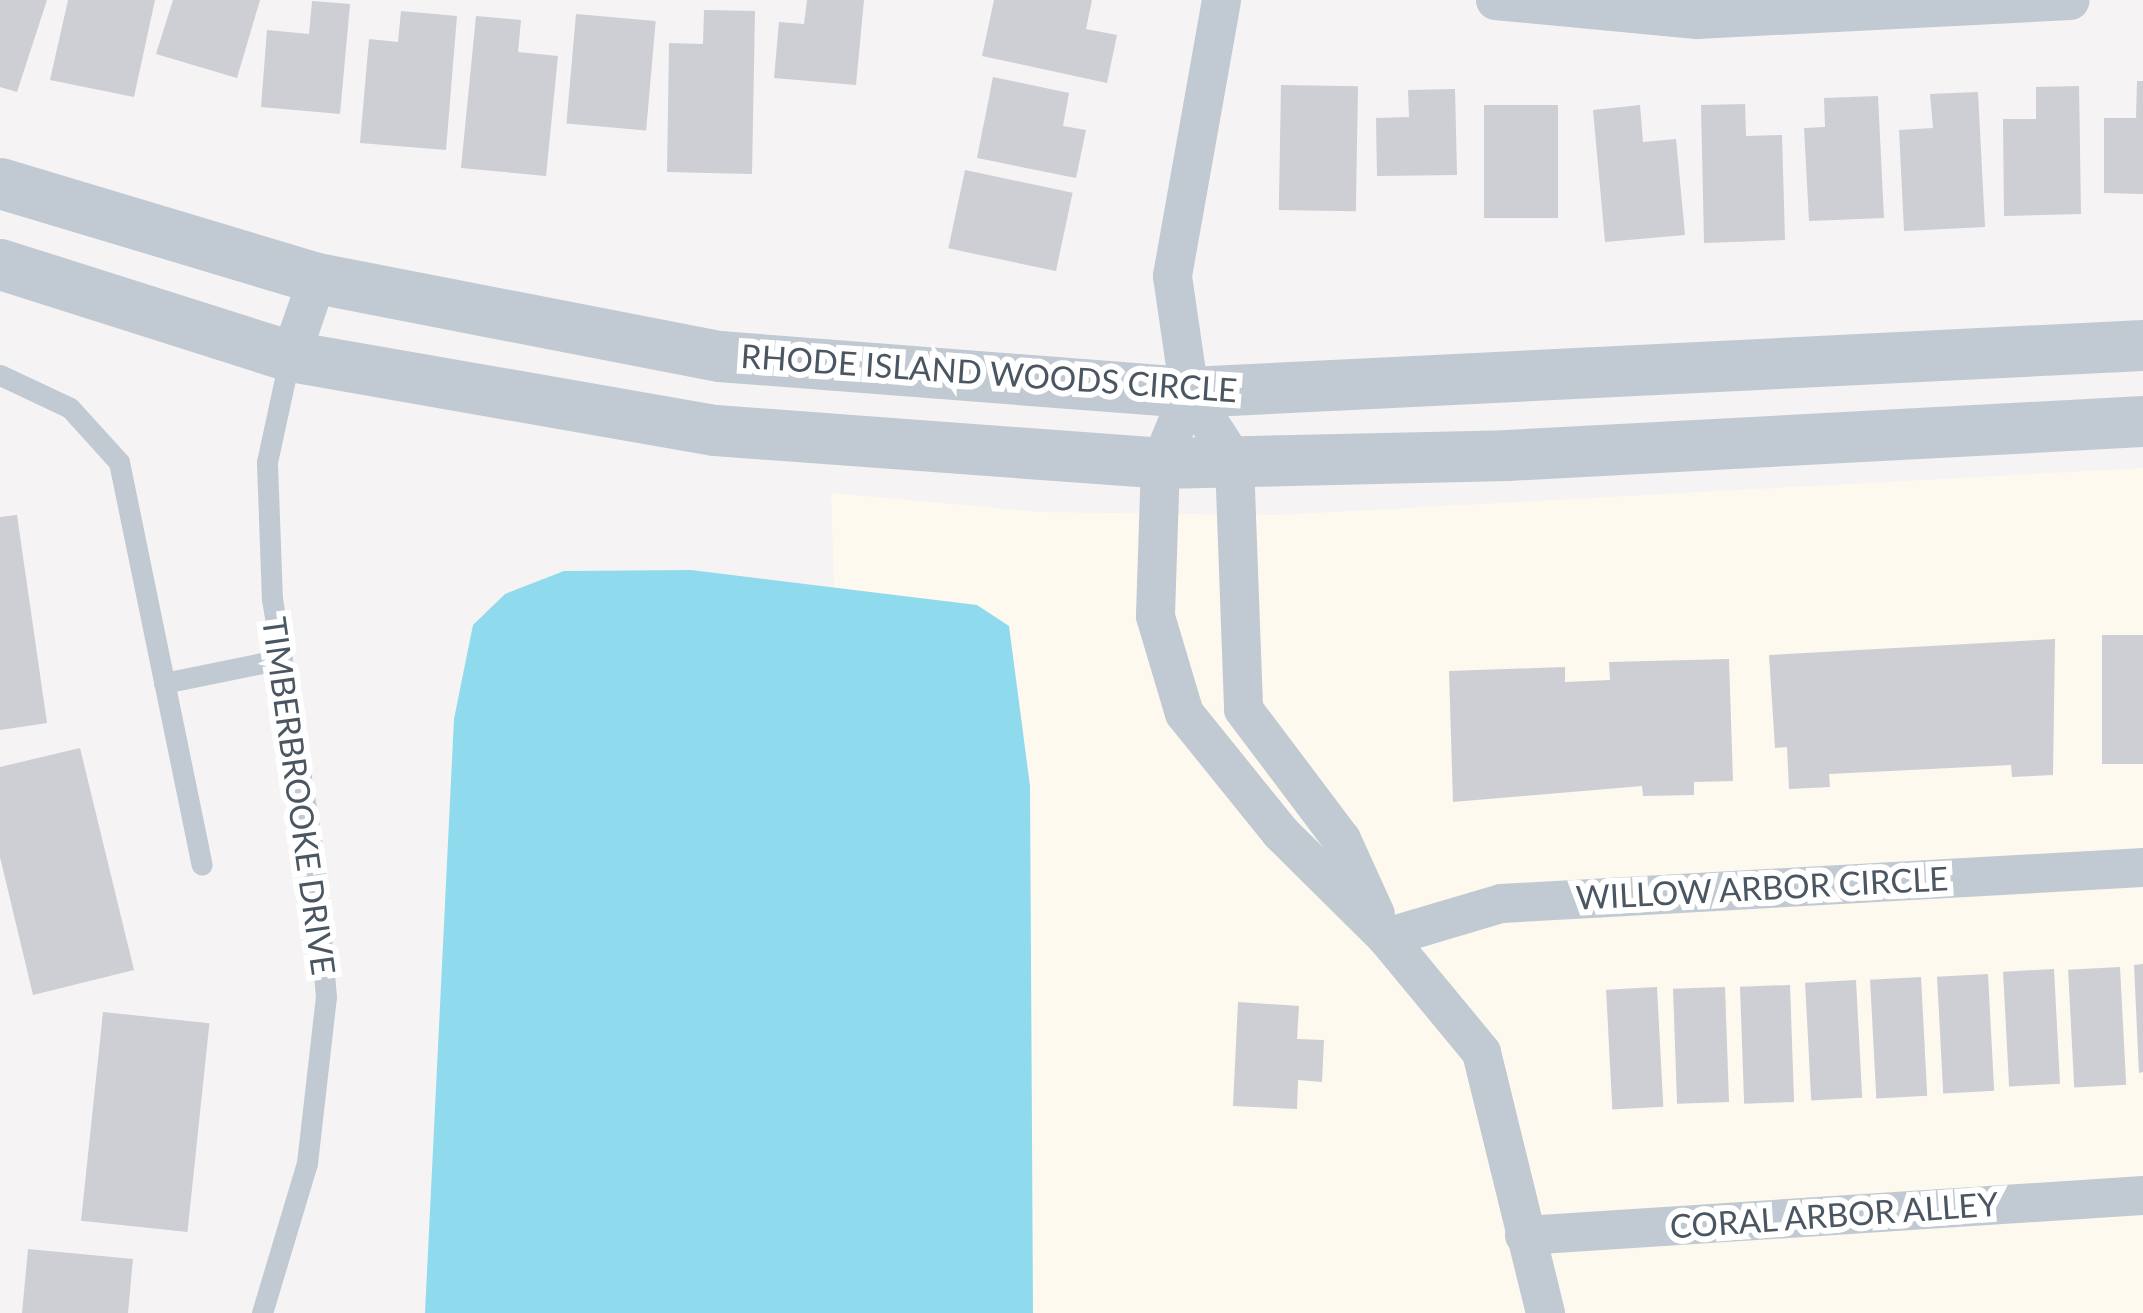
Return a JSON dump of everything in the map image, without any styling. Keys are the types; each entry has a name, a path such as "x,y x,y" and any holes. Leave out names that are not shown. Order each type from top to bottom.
{"street":[{"path":"1221,0 1172,277 1189,392 1234,461 1243,709 1341,839 1386,937"},
{"path":"1495,0 1696,19 2070,0"},
{"name":"RHODE ISLAND WOODS CIRCLE","path":"0,183 317,278 719,356 1189,392 2143,345"},
{"path":"0,264 290,356 716,430 1160,463 1507,455 2143,421"},
{"name":"TIMBERBROOKE DRIVE","path":"290,356 317,278"},
{"path":"1189,392 1160,463 1154,616 1184,713 1280,832 1386,937 1480,1052 1545,1313"},
{"name":"WILLOW ARBOR CIRCLE","path":"1386,937 1501,903 2143,867"},
{"name":"CORAL ARBOR ALLEY","path":"1524,1234 2143,1195"}],"lane":[{"name":"TIMBERBROOKE DRIVE","path":"262,1313 307,1163 326,997 314,858 282,659 267,462 290,356"},
{"path":"0,375 70,408 119,462 202,865"},
{"path":"164,683 282,659"}],"shaded area":[{"path":"2143,468 2143,1313 859,1313 831,493 1040,512 1277,515"}],"water":[{"path":"691,570 977,605 1009,626 1030,786 1033,1313 425,1313 454,719 473,625 505,594 564,571"}],"building":[{"path":"0,0 47,0 17,92 0,87"},
{"path":"68,0 155,0 134,97 50,80"},
{"path":"173,0 260,0 237,78 156,54"},
{"path":"807,0 864,0 856,85 774,78 779,22 804,24"},
{"path":"994,0 1092,0 1086,29 1117,35 1107,83 982,56"},
{"path":"312,1 350,4 340,114 261,107 267,30 309,34"},
{"path":"704,10 755,11 752,174 667,172 669,43 703,44"},
{"path":"401,11 457,16 446,150 360,143 369,39 398,42"},
{"path":"576,14 656,21 646,131 566,124"},
{"path":"476,16 521,20 518,52 558,56 546,176 461,168"},
{"path":"993,77 1069,93 1063,126 1086,130 1076,178 977,158"},
{"path":"2137,81 2143,81 2143,194 2104,193 2104,118 2136,118"},
{"path":"1281,85 1358,86 1356,211 1279,210"},
{"path":"2079,86 2081,214 2004,216 2003,119 2036,119 2036,87"},
{"path":"1455,89 1457,175 1377,176 1376,118 1409,117 1408,90"},
{"path":"1978,92 1985,227 1904,231 1899,130 1933,128 1930,94"},
{"path":"1878,96 1884,218 1809,221 1804,128 1825,127 1824,98"},
{"path":"1745,104 1746,136 1782,135 1785,240 1704,243 1701,105"},
{"path":"1484,105 1558,105 1558,218 1484,218"},
{"path":"1640,105 1643,142 1676,139 1685,235 1605,242 1593,110"},
{"path":"965,170 1073,193 1056,271 948,248"},
{"path":"17,515 47,723 0,730 0,517"},
{"path":"2102,635 2143,635 2143,764 2102,764"},
{"path":"2055,639 2053,775 2012,777 2011,765 1829,774 1830,787 1789,789 1787,747 1775,748 1769,655"},
{"path":"1729,659 1733,781 1694,782 1694,795 1643,796 1642,786 1453,802 1449,671 1565,667 1565,682 1610,680 1609,662"},
{"path":"80,748 134,970 33,995 0,857 0,767"},
{"path":"2143,964 2143,1072 2139,1073 2134,965"},
{"path":"2120,967 2126,1085 2074,1088 2068,970"},
{"path":"2054,969 2060,1084 2009,1087 2003,972"},
{"path":"1988,974 1994,1091 1943,1094 1937,977"},
{"path":"1921,977 1927,1096 1876,1099 1870,980"},
{"path":"1856,980 1862,1098 1811,1101 1805,983"},
{"path":"1790,985 1794,1102 1744,1104 1740,987"},
{"path":"1657,987 1663,1107 1612,1110 1606,990"},
{"path":"1725,987 1729,1102 1677,1104 1673,989"},
{"path":"1238,1002 1299,1006 1297,1039 1324,1040 1322,1082 1298,1080 1297,1109 1233,1106"},
{"path":"103,1012 209,1023 187,1232 81,1221"},
{"path":"28,1249 133,1259 128,1313 22,1313"}]}
